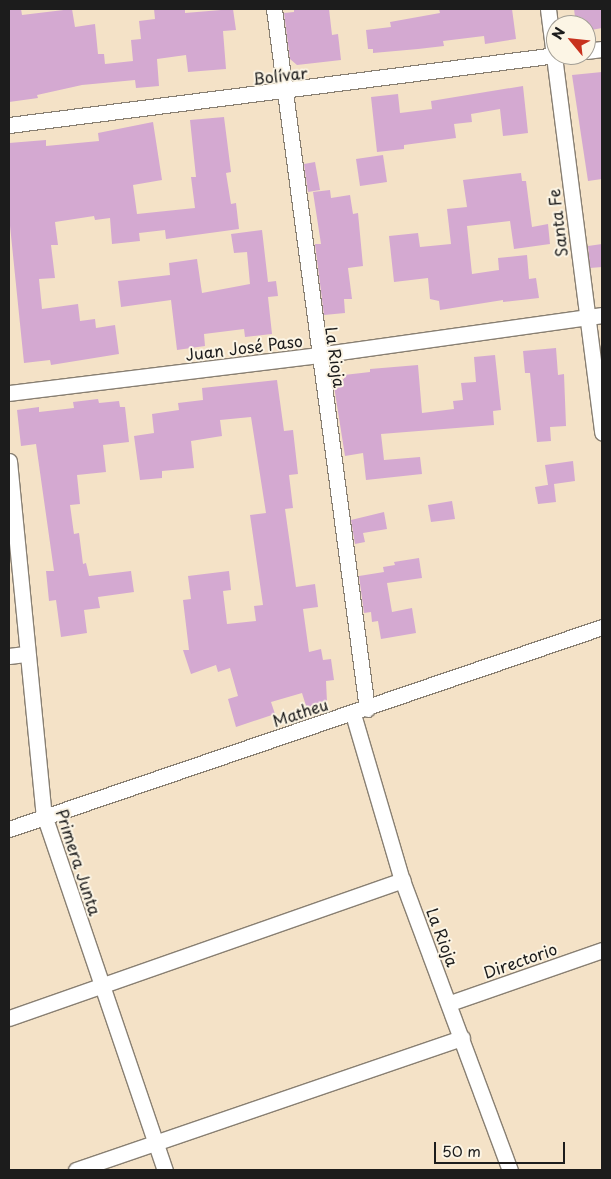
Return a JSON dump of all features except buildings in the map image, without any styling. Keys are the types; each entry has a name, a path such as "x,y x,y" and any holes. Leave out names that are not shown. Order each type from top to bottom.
{"street":[{"name":"La Rioja","path":"274,9 318,355 360,711 402,880 450,1003 510,1170"},
{"name":"Bolívar","path":"9,125 285,92 546,56"},
{"name":"Santa Fe","path":"556,65 586,317 602,433"},
{"name":"Juan José Paso","path":"9,393 318,355 602,316"},
{"name":"Primera Junta","path":"9,461 26,654 44,815 165,1170"},
{"name":"Matheu","path":"9,828 360,711 602,627"},
{"path":"9,656 26,654"},
{"path":"9,1018 402,880"},
{"name":"Directorio","path":"450,1003 602,950"},
{"path":"76,1170 462,1038"}]}
